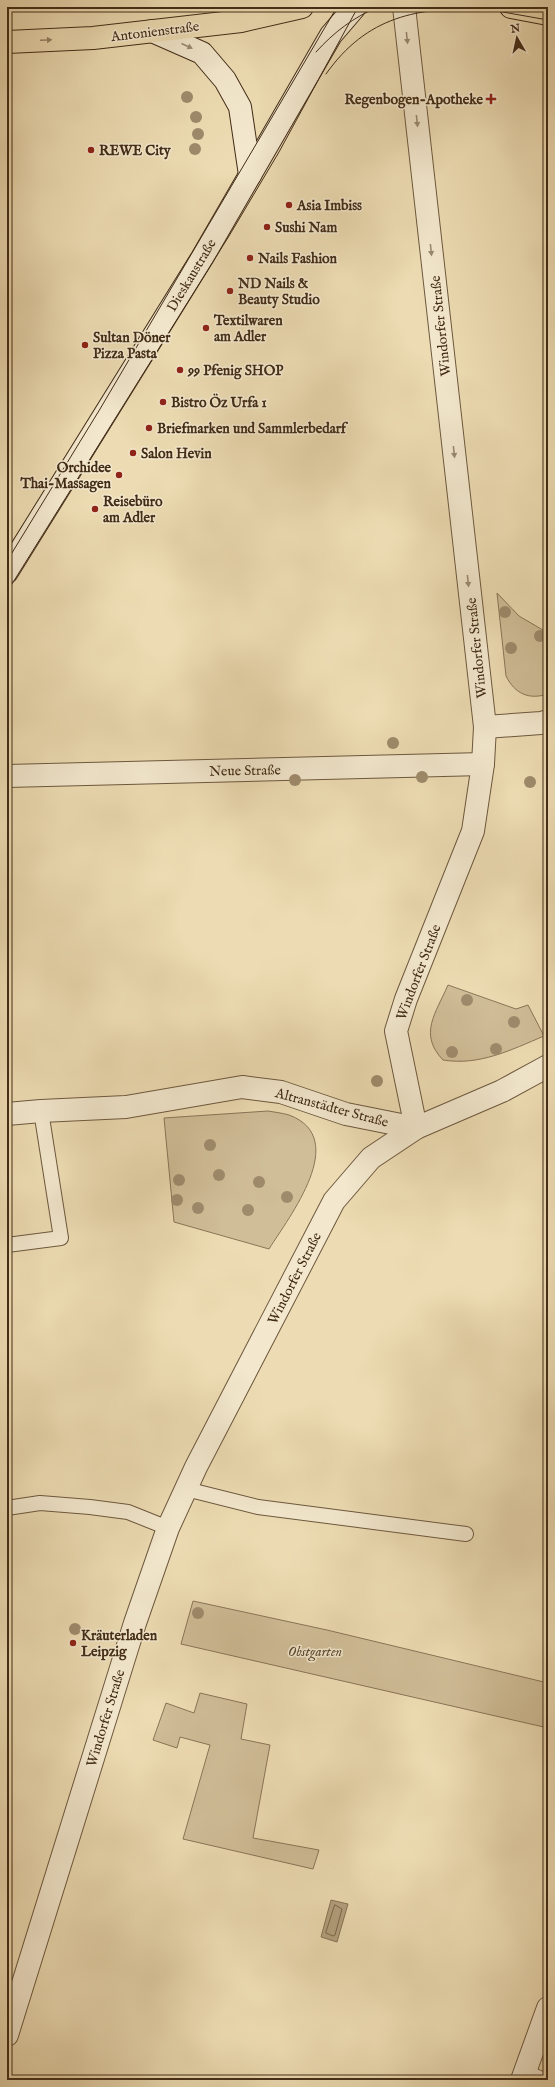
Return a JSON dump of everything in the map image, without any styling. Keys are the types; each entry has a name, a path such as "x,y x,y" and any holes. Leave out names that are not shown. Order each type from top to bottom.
{"main road":[{"name":"Antonienstraße","path":"7,42 93,38 240,21 302,7"},
{"path":"511,7 548,14"}],"street":[{"path":"331,35 337,7"},
{"path":"331,35 354,7"},
{"name":"Windorfer Straße","path":"7,2035 135,1623 168,1528 186,1489 334,1201 371,1158 416,1128 396,1030 406,999 473,831 483,764 485,727 404,7"},
{"path":"152,30 202,53 226,80 240,107 250,175"},
{"name":"Dieskaustraße","path":"7,572 179,296 331,35"},
{"path":"485,727 541,723 548,721"},
{"name":"Neue Straße","path":"7,776 483,764"},
{"path":"416,1128 502,1091 548,1066"},
{"name":"Altranstädter Straße","path":"7,1114 126,1107 242,1087 281,1092 346,1114 416,1128"},
{"path":"531,2077 548,2008"}],"lane":[{"path":"7,1245 61,1238 41,1111"},
{"path":"186,1489 258,1507 466,1534"},
{"path":"7,1508 40,1503 90,1507 128,1512 168,1528"}],"green space":[{"path":"497,593 519,616 548,633 548,694 541,696 529,696 523,694 514,687 506,676"},
{"path":"448,985 516,1009 528,1005 544,1036 495,1056 469,1061 443,1060 436,1050 430,1032 435,1014"},
{"path":"268,1111 289,1115 307,1126 315,1141 315,1159 310,1179 289,1218 269,1249 174,1222 164,1118"},
{"name":"Obstgarten","path":"193,1601 327,1630 548,1683 548,1728 181,1644"},
{"path":"200,1693 247,1704 241,1739 270,1745 253,1838 319,1850 313,1869 183,1839 210,1745 180,1737 177,1748 153,1740 166,1703 194,1713"}],"water":[{"path":"331,1900 348,1904 337,1942 321,1937"}],"tram line":[{"path":"7,561 100,409 337,7"},
{"path":"7,592 229,236 279,152 358,7"},
{"path":"316,52 345,26 361,15 378,7"},
{"path":"544,7 548,8"},
{"path":"480,8 548,20"},
{"path":"326,74 342,54 359,39 376,27 395,19 416,13 437,10 485,9"}],"place":[{"name":"Regenbogen-Apotheke","path":"491,99"},
{"name":"REWE City","path":"91,150"},
{"name":"Asia Imbiss","path":"289,205"},
{"name":"Sushi Nam","path":"267,227"},
{"name":"Nails Fashion","path":"250,258"},
{"name":"ND Nails & Beauty Studio","path":"230,291"},
{"name":"Textilwaren am Adler","path":"206,328"},
{"name":"Sultan Döner Pizza Pasta","path":"85,345"},
{"name":"99 Pfenig SHOP","path":"180,370"},
{"name":"Bistro Öz Urfa 1","path":"163,402"},
{"name":"Briefmarken und Sammlerbedarf","path":"149,428"},
{"name":"Salon Hevin","path":"133,453"},
{"name":"Orchidee Thai-Massagen","path":"119,475"},
{"name":"Reisebüro am Adler","path":"95,509"},
{"name":"Kräuterladen Leipzig","path":"73,1643"}]}
